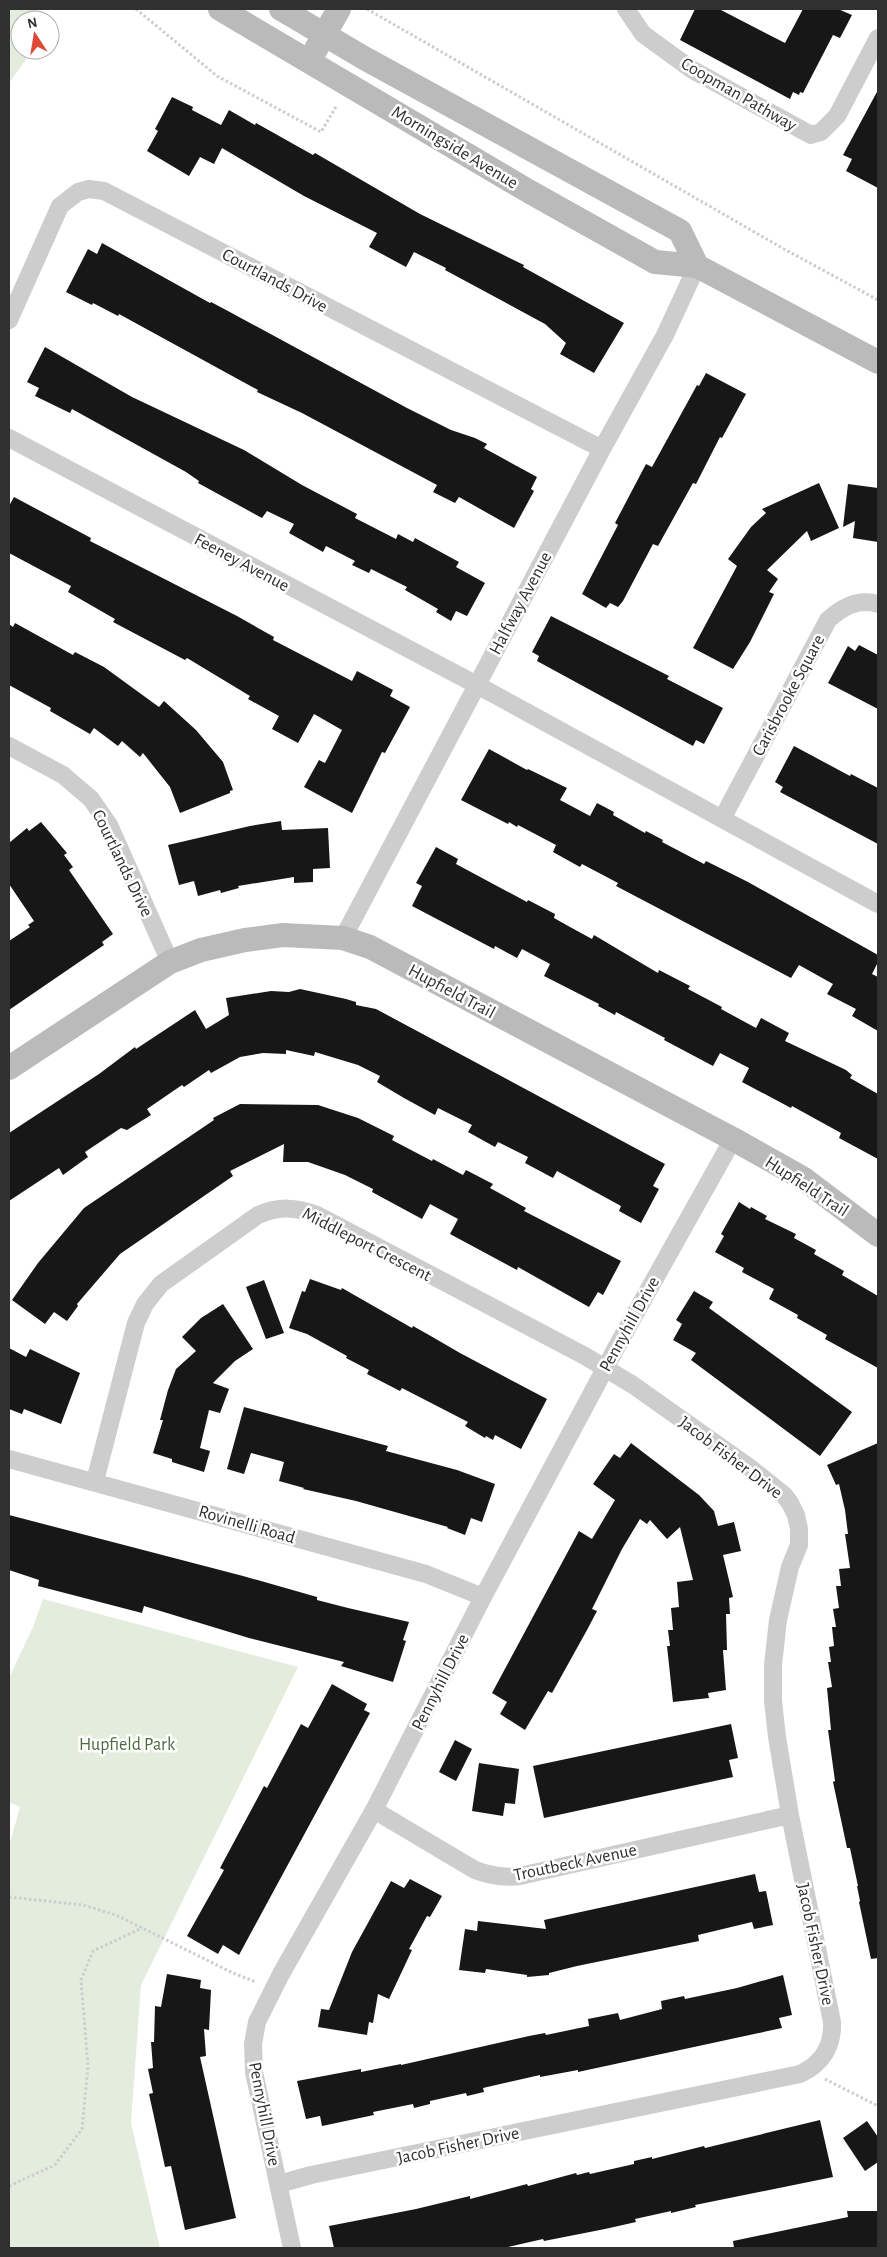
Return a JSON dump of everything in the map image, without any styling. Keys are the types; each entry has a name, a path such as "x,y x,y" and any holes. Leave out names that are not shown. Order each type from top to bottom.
{"main road":[{"name":"Morningside Avenue","path":"220,9 530,192 655,262 697,266 878,362"},
{"name":"Morningside Avenue","path":"281,9 324,36 680,231 697,266"},
{"path":"309,61 339,9"},
{"name":"Hupfield Trail","path":"9,1068 170,962 201,950 245,940 283,935 343,938 370,947 733,1139 804,1179 878,1235"}],"street":[{"name":"Coopman Pathway","path":"626,9 643,34 691,69 811,135 821,132 837,116 878,38"},
{"name":"Courtlands Drive","path":"9,320 60,206 78,192 89,189 104,191 602,449"},
{"name":"Halfway Avenue","path":"343,938 602,449 665,335 697,266"},
{"name":"Feeney Avenue","path":"9,438 477,685"},
{"name":"Carisbrooke Square","path":"722,819 828,620 850,604 862,602 878,604"},
{"path":"477,685 878,904"},
{"name":"Courtlands Drive","path":"9,746 62,774 91,799 109,825 170,962"},
{"name":"Pennyhill Drive","path":"292,2248 254,2072 252,2044 257,2022 374,1810 483,1597 605,1368 733,1139"},
{"name":"Middleport Crescent","path":"95,1481 136,1324 145,1304 161,1284 258,1215 268,1211 289,1207 317,1215 605,1368"},
{"name":"Jacob Fisher Drive","path":"279,2184 800,2074 809,2070 826,2052 830,2044 832,2022 790,1815 776,1737 773,1701 773,1665 778,1620 790,1567 799,1545 799,1529 796,1515 784,1495 748,1467 633,1385 605,1368"},
{"name":"Rovinelli Road","path":"9,1459 95,1481 418,1572 483,1597"},
{"name":"Troutbeck Avenue","path":"374,1810 475,1870 490,1876 505,1878 790,1815"}],"path":[{"path":"136,9 217,76 322,132 336,105"},
{"path":"367,9 784,249 878,300"},
{"path":"9,1897 83,1905 116,1915 233,1974 274,1989"},
{"path":"9,2186 54,2165 82,2129 88,2066 81,1980 93,1951 142,1928"},
{"path":"809,2070 878,2106"}],"green space":[{"path":"9,9 35,9 10,10 10,60 26,60 9,83"},
{"name":"Hupfield Park","path":"43,1599 298,1667 141,1985 131,2123 160,2248 9,2248 9,1846 20,1807 9,1802 9,1678 33,1627"}],"building":[{"path":"695,9 719,9 785,43 803,9 838,9 852,15 840,38 833,35 803,93 800,92 799,95 793,92 790,99 680,40"},
{"path":"878,90 878,188 846,171 852,159 843,155"},
{"path":"172,97 193,107 192,110 221,125 229,110 255,125 256,123 313,155 315,153 420,214 524,265 523,267 624,323 594,373 560,354 566,343 545,324 414,252 406,267 369,247 377,233 304,196 222,148 214,164 200,157 189,176 147,151 158,131 155,129"},
{"path":"102,243 407,408 451,430 487,444 484,448 537,477 531,489 534,491 514,528 459,497 455,503 433,492 437,485 302,413 257,392 258,390 119,314 118,316 66,292 88,249 97,254"},
{"path":"45,347 132,397 244,450 302,485 357,514 355,518 396,539 398,534 413,542 415,538 459,562 456,567 485,583 467,616 456,611 451,621 436,612 438,609 405,590 407,587 371,569 369,573 352,565 355,561 326,546 323,552 289,533 294,524 267,511 262,518 198,483 199,481 186,472 72,409 70,413 35,396 39,388 27,382"},
{"path":"706,373 746,394 722,438 720,437 696,484 693,483 658,546 653,544 623,601 618,607 610,603 606,608 582,594 618,525 615,523 646,464 652,467 697,385 699,386"},
{"path":"819,483 839,528 811,541 807,531 767,570 778,579 769,592 774,594 750,642 733,669 693,648 737,566 728,559 751,527 766,513 762,509"},
{"path":"848,484 878,488 878,542 853,538 855,521 843,527"},
{"path":"14,497 91,538 90,541 237,616 274,637 273,640 352,681 357,671 393,690 390,696 410,707 385,753 382,752 352,813 304,787 319,760 325,763 342,730 314,714 298,743 272,729 279,716 248,699 250,696 187,658 185,660 113,622 115,619 68,592 71,586 9,553 9,506"},
{"path":"551,616 669,676 667,679 723,708 704,744 696,740 693,746 537,661 539,656 532,652"},
{"path":"15,623 73,655 75,652 104,667 159,707 164,701 196,730 223,762 233,790 230,793 180,813 170,787 143,753 140,757 122,741 118,746 94,728 90,734 50,711 51,708 9,685 9,624 13,627"},
{"path":"859,645 878,655 878,709 828,683 848,646 855,651"},
{"path":"794,746 850,776 851,774 878,788 878,844 780,792 783,787 775,782"},
{"path":"489,749 527,770 567,788 560,800 590,816 597,803 614,812 613,815 645,833 646,831 663,840 662,842 704,864 706,861 748,882 878,955 878,962 872,974 878,977 878,1031 852,1016 856,1009 827,994 833,984 799,965 791,978 616,886 618,883 582,864 580,867 553,852 556,845 518,825 517,827 509,822 508,824 461,800"},
{"path":"281,821 282,830 328,828 330,868 313,869 313,882 294,883 294,877 238,886 239,888 221,893 220,890 198,896 194,881 179,885 168,845 250,826"},
{"path":"41,822 67,853 64,855 73,867 69,870 113,934 102,942 104,945 9,1010 9,941 30,927 28,925 34,921 9,884 9,843 27,828 29,831"},
{"path":"436,847 458,859 456,864 527,902 528,900 555,914 554,918 592,939 594,935 658,973 659,970 690,986 688,989 756,1028 761,1018 789,1033 785,1041 846,1070 852,1075 850,1078 878,1094 878,1159 839,1138 841,1133 792,1106 791,1108 742,1082 749,1068 720,1053 713,1066 664,1040 665,1038 616,1012 615,1015 598,1006 599,1004 544,976 550,964 522,949 517,958 495,946 494,949 412,906 422,886 416,883"},
{"path":"300,989 346,999 356,1002 356,1005 376,1009 665,1164 653,1186 659,1189 641,1223 619,1211 621,1206 557,1171 553,1178 525,1163 528,1157 498,1142 495,1147 468,1132 472,1125 438,1108 435,1115 404,1098 377,1082 380,1076 358,1065 315,1052 314,1056 286,1050 286,1054 263,1053 240,1057 211,1073 209,1070 184,1087 182,1085 147,1109 151,1115 127,1130 121,1128 85,1152 88,1157 63,1175 59,1168 9,1201 9,1133 99,1074 135,1047 136,1049 195,1010 206,1029 229,1015 226,998 271,991 289,992"},
{"path":"240,1104 318,1105 358,1118 394,1136 392,1140 432,1161 433,1159 463,1175 466,1170 493,1184 490,1188 526,1208 524,1211 621,1261 603,1295 598,1292 589,1307 518,1267 517,1270 450,1234 458,1219 430,1204 422,1219 372,1192 373,1189 345,1175 308,1162 283,1162 284,1144 230,1171 233,1176 120,1254 77,1304 78,1306 67,1321 54,1312 45,1324 12,1300 38,1263 84,1208 214,1120 213,1118"},
{"path":"739,1202 767,1216 765,1219 796,1234 794,1238 816,1250 814,1254 844,1271 842,1275 878,1296 878,1368 825,1339 827,1335 797,1318 798,1315 769,1299 774,1289 742,1272 744,1268 715,1252 724,1236 721,1234"},
{"path":"310,1279 341,1290 342,1288 412,1328 413,1326 547,1399 521,1449 495,1435 493,1440 486,1436 485,1438 465,1426 468,1422 402,1388 400,1391 367,1374 369,1370 346,1358 347,1356 307,1334 289,1328 302,1291 305,1292"},
{"path":"264,1280 284,1333 266,1339 246,1287"},
{"path":"694,1291 713,1302 709,1308 852,1412 820,1456 691,1360 696,1353 673,1340 682,1324 676,1320"},
{"path":"223,1304 253,1349 235,1361 213,1383 229,1389 220,1413 209,1410 200,1448 210,1451 204,1472 172,1462 172,1459 153,1453 163,1420 160,1420 168,1390 176,1369 196,1351 182,1337 201,1318"},
{"path":"9,1348 26,1357 30,1349 80,1373 61,1424 24,1409 22,1414 9,1409"},
{"path":"244,1407 388,1446 386,1451 457,1470 495,1484 482,1522 471,1518 465,1535 448,1527 356,1501 303,1489 279,1481 284,1462 251,1453 244,1474 227,1469"},
{"path":"631,1443 699,1495 714,1511 718,1526 734,1522 741,1551 723,1555 733,1597 729,1598 730,1614 726,1614 727,1650 723,1650 726,1690 708,1693 709,1698 673,1702 667,1646 670,1646 668,1630 673,1630 671,1608 679,1607 677,1582 693,1580 680,1527 667,1539 650,1520 647,1524 640,1519 622,1549 592,1609 597,1611 587,1630 552,1693 548,1691 525,1730 500,1714 507,1702 492,1693 579,1531 592,1539 615,1500 593,1484 614,1454 620,1458"},
{"path":"878,1443 878,1958 871,1959 850,1848 847,1848 833,1782 835,1781 828,1730 831,1730 827,1688 832,1687 828,1662 831,1662 829,1647 834,1646 832,1627 836,1627 833,1609 839,1608 836,1586 841,1586 839,1569 850,1568 845,1534 848,1534 845,1510 839,1484 836,1485 827,1465"},
{"path":"9,1515 243,1576 317,1597 317,1600 409,1622 403,1640 406,1641 393,1682 341,1666 344,1662 249,1638 144,1606 142,1613 38,1586 39,1580 9,1570"},
{"path":"332,1684 367,1704 364,1710 370,1713 239,1955 223,1945 218,1954 187,1936 224,1870 220,1868 264,1786 267,1788 301,1724 308,1728"},
{"path":"731,1724 738,1758 729,1760 733,1777 544,1818 533,1766"},
{"path":"455,1740 472,1749 456,1781 439,1772"},
{"path":"479,1763 519,1769 515,1804 505,1803 503,1816 472,1811"},
{"path":"755,1874 759,1892 766,1891 773,1925 754,1929 752,1922 698,1935 699,1941 577,1966 549,1973 549,1975 527,1977 527,1975 486,1969 485,1973 459,1970 465,1929 477,1931 478,1921 546,1929 544,1920"},
{"path":"410,1879 442,1896 430,1917 427,1916 409,1949 412,1950 389,1999 378,1994 373,2023 369,2022 367,2035 318,2027 321,2009 329,2010 352,1952 391,1881 404,1888"},
{"path":"167,1974 201,1980 200,1988 211,1990 209,2030 204,2029 206,2056 200,2057 236,2218 185,2230 171,2166 165,2167 149,2094 153,2093 148,2069 153,2068 151,2042 154,2042 155,2006 161,2007"},
{"path":"783,1975 792,2015 779,2018 782,2028 578,2072 578,2070 540,2077 540,2075 483,2088 484,2092 467,2096 466,2093 430,2101 430,2104 414,2108 413,2104 373,2112 374,2115 322,2126 320,2116 306,2119 297,2081 361,2069 361,2072 401,2065 529,2036 545,2033 546,2035 589,2026 588,2019 618,2013 620,2020 662,2009 661,2001 684,1996 685,1999 737,1988"},
{"path":"820,2120 833,2177 695,2205 696,2207 635,2219 636,2222 605,2229 544,2241 543,2239 504,2248 334,2248 329,2226 470,2196 470,2199 576,2173 577,2175 589,2172 590,2174 634,2164 634,2161 652,2157 652,2159 704,2146 705,2148"},
{"path":"867,2121 878,2137 878,2162 865,2171 843,2138"},
{"path":"847,2211 878,2211 878,2248 734,2248 733,2241 848,2217"}]}
